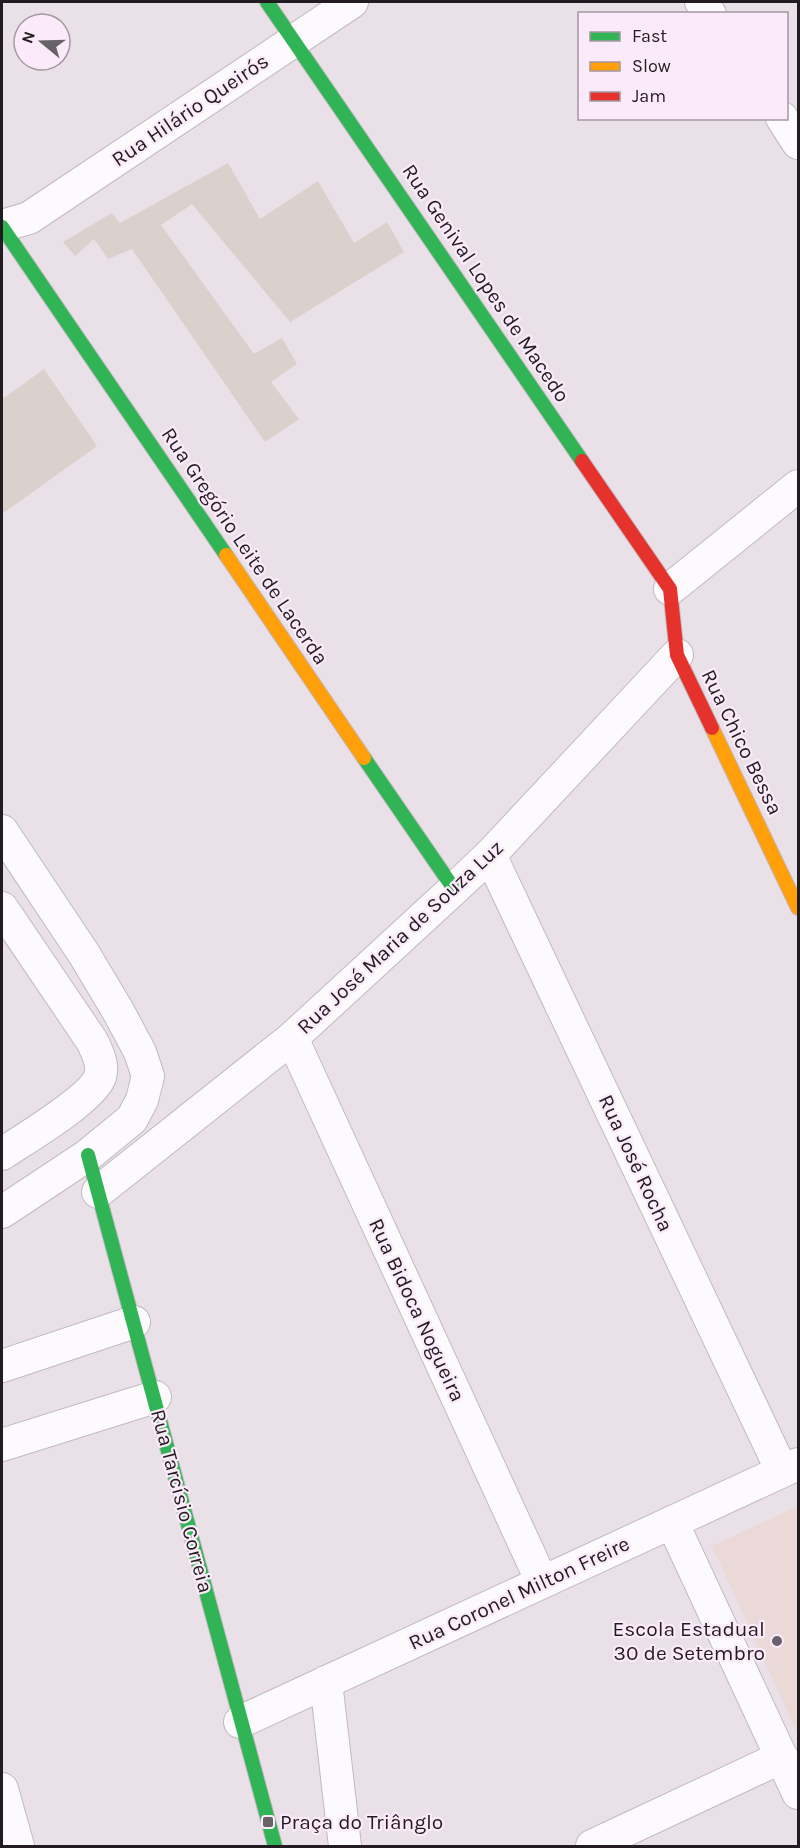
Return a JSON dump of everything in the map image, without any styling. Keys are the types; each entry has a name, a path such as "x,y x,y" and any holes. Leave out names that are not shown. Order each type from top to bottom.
{"street":[{"name":"Rua Genival Lopes de Macedo","path":"267,2 670,589"},
{"name":"Rua Hilário Queirós","path":"10,237 352,2"},
{"path":"783,120 798,143"},
{"name":"Rua Gregório Leite de Lacerda","path":"10,237 454,889"},
{"path":"670,589 798,486"},
{"name":"Rua Chico Bessa","path":"670,589 676,656 798,903"},
{"name":"Rua José Maria de Souza Luz","path":"98,1192 292,1038 454,889 490,855 676,656"},
{"path":"2,831 84,954 140,1052 148,1076 142,1100 132,1119 88,1155 2,1212"},
{"name":"Rua José Rocha","path":"490,855 790,1468"},
{"path":"2,908 92,1041 101,1063 100,1077 91,1089 70,1107 2,1154"},
{"name":"Rua Bidoca Nogueira","path":"292,1038 542,1582"},
{"path":"100,1077 142,1100 188,1120"},
{"name":"Rua Tarcísio Correia","path":"88,1155 275,1846"},
{"path":"2,1366 134,1322"},
{"path":"2,1445 155,1397"},
{"name":"Rua Coronel Milton Freire","path":"240,1722 790,1468"},
{"path":"672,1522 798,1793"},
{"path":"326,1682 345,1846"},
{"path":"592,1846 782,1757"},
{"path":"2,1789 18,1846"}],"shaded area":[{"name":"Escola Estadual 30 de Setembro","path":"798,1506 798,1735 712,1546"}],"building":[{"path":"228,163 260,219 318,181 354,243 387,222 404,252 290,322 192,204 161,225 254,354 282,338 297,364 271,382 299,419 265,442 132,249 108,259 94,239 75,256 63,242 112,213 120,223"},
{"path":"44,369 97,446 2,514 2,394 4,398"}],"traffic: fast":[{"path":"267,2 582,461"},
{"path":"2,227 226,555"},
{"path":"364,758 454,889"},
{"path":"88,1155 275,1846"}],"traffic: slow":[{"path":"226,555 364,758"},
{"path":"712,728 798,908"}],"traffic: jam":[{"path":"582,461 670,589 677,655 712,728"}],"place":[{"name":"Escola Estadual 30 de Setembro","path":"777,1641"},
{"name":"Praça do Triânglo","path":"268,1822"}]}
